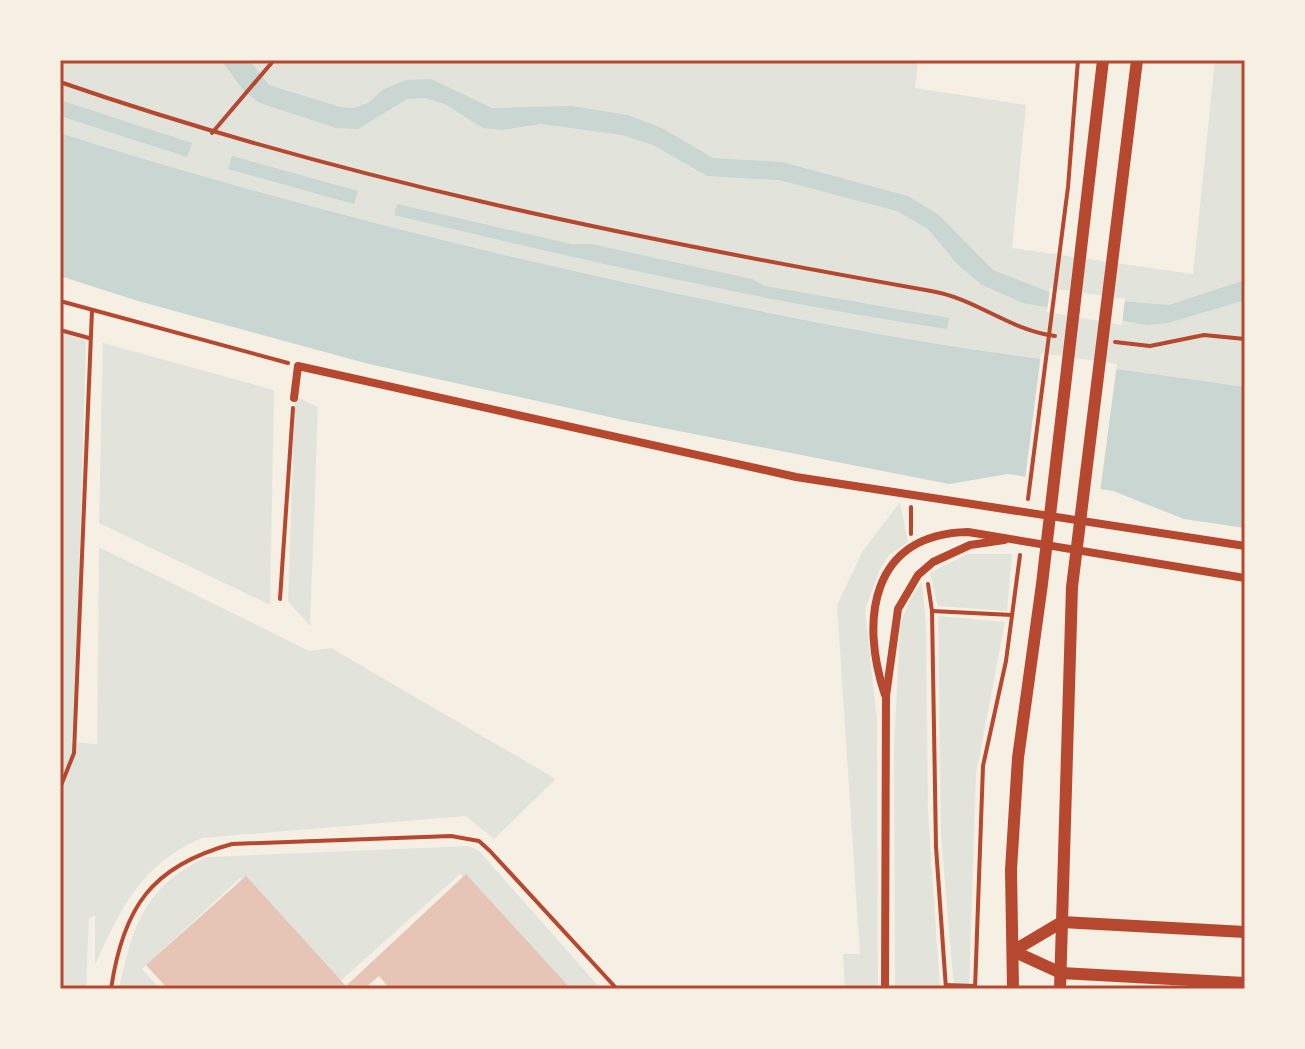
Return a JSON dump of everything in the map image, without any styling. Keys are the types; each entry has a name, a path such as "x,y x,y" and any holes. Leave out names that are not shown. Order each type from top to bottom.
{"main road":[{"path":"1013,989 1014,805 1084,241 1103,60"},
{"path":"1060,989 1072,587 1137,60"},
{"path":"1013,951 1062,922 1245,932"},
{"path":"1013,951 1061,973 1245,983"}],"street":[{"path":"294,398 298,366 796,477 1245,546"},
{"path":"886,696 875,660 871,616 879,589 893,565 916,546 945,534 968,532 1245,578"},
{"path":"885,989 886,696 898,609 918,575 933,562 970,545 1004,540"}],"lane":[{"path":"111,989 117,949 138,902 161,878 201,852 232,844 451,836 479,841 490,851 617,989"}],"path":[{"path":"212,133 274,60"},
{"path":"1027,503 1068,187 1078,60"},
{"path":"60,82 212,133 428,190 677,246 952,294 1038,334 1070,337"},
{"path":"60,301 298,366"},
{"path":"60,788 74,753 92,310"},
{"path":"60,330 89,338"},
{"path":"1102,341 1150,346 1204,335 1245,339"},
{"path":"280,599 294,398"},
{"path":"1012,615 932,611 936,847 946,987 975,988 983,766 1012,615 1021,549"}],"shaded area":[{"path":"60,60 918,60 915,88 1026,105 1012,248 1193,274 1215,60 1245,60 1245,387 992,352 841,327 545,265 350,217 60,133"},
{"path":"221,60 249,60 269,85 340,107 354,108 368,103 384,89 406,80 431,79 492,108 572,106 628,115 664,129 713,158 782,162 908,196 939,215 993,270 1059,296 1169,305 1245,280 1245,300 1168,323 1147,325 1023,303 982,285 957,264 928,229 897,211 779,180 707,176 653,145 622,135 541,124 502,130 483,128 445,104 425,98 407,99 358,129 336,128 260,103 244,91"},
{"path":"60,100 192,143 187,157 60,116"},
{"path":"60,133 350,217 644,287 891,336 1245,387 1245,528 1184,519 1113,491 1008,474 949,484 628,421 369,364 138,301 60,276"},
{"path":"232,156 358,191 354,204 228,169"},
{"path":"397,204 571,244 591,244 752,279 765,286 949,318 947,329 738,292 532,247 394,215"},
{"path":"60,332 86,341 75,716 71,742 97,744 99,547 309,651 331,648 556,779 494,839 466,816 202,838 163,861 135,890 95,965 95,916 89,918 86,989 60,989"},
{"path":"103,343 274,390 270,605 99,523"},
{"path":"295,396 318,407 310,626 288,601"},
{"path":"900,502 908,542 889,555 880,569 865,610 877,720 878,989 845,989 843,954 860,954 837,605 863,551"},
{"path":"967,554 1012,554 1007,611 938,606 930,573"},
{"path":"922,582 926,625 928,812 940,989 895,989 894,748 900,625 912,595"},
{"path":"938,616 1005,622 976,774 969,989 954,989 941,835"},
{"path":"469,846 480,852 601,989 569,989 460,874 337,984 240,878 142,969 160,989 119,989 136,927 155,895 186,868 207,857"}],"pier":[{"path":"1050,288 1125,299 1122,325 1047,312"},
{"path":"1041,353 1117,364 1100,493 1025,480"}],"building":[{"path":"466,874 571,989 390,989 379,976 364,989 168,989 146,965 246,876 346,986"}]}
